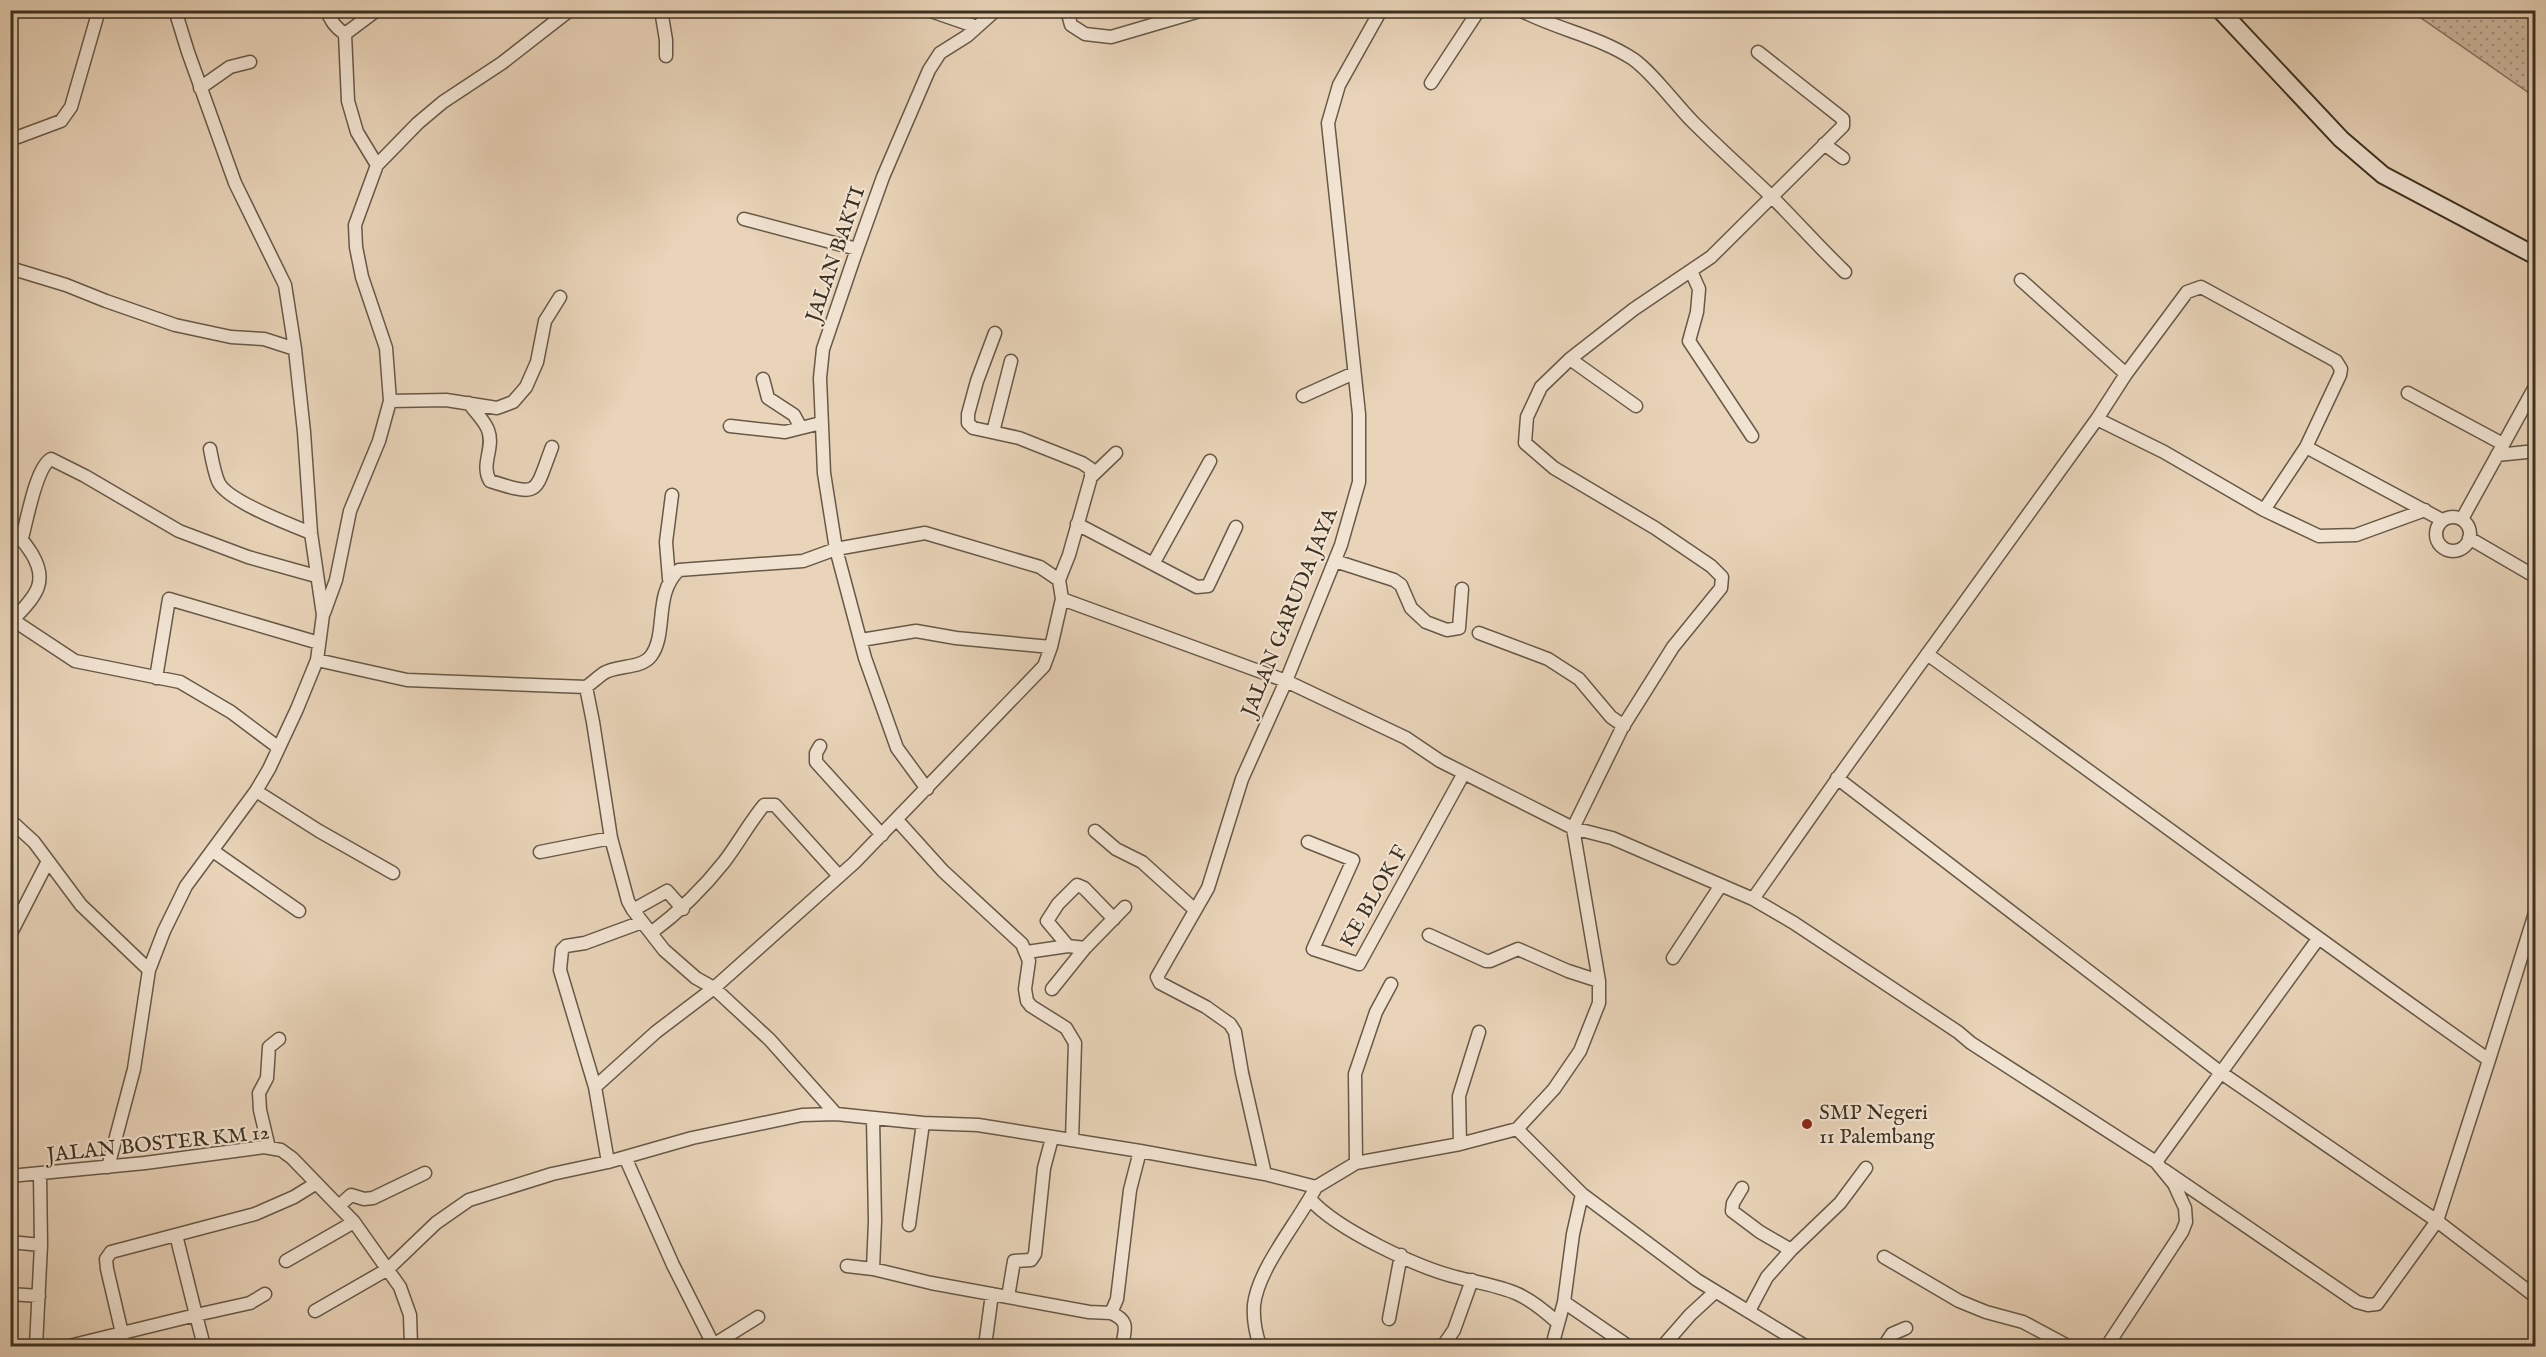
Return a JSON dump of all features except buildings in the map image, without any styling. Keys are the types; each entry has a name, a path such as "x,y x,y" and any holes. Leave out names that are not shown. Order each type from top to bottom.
{"street":[{"path":"10,140 25,132 61,121 71,107 99,10"},
{"path":"175,10 200,88 235,183 285,285 295,349 311,533 323,615"},
{"path":"327,10 333,24 345,34 348,101 357,132 377,165"},
{"path":"345,34 377,10"},
{"path":"108,1167 134,1069 149,970 181,894 199,866 213,851 256,791 279,748 316,660 323,615 336,580 350,511 379,441 390,401 386,348 362,277 356,247 355,225 377,165 418,123 443,102 502,63 570,10"},
{"path":"661,10 666,56"},
{"path":"928,10 977,27"},
{"name":"JALAN BAKTI","path":"927,789 897,748 861,640 836,549 824,473 820,378 823,349 857,249 883,177 929,70 940,52 967,36 996,10"},
{"path":"1067,10 1071,25 1085,34 1111,37 1203,10"},
{"name":"JALAN GARUDA JAYA","path":"1265,1174 1235,1032 1230,1024 1206,1007 1157,980 1161,968 1208,888 1242,779 1286,681 1335,561 1359,482 1359,414 1328,123 1339,85 1381,10"},
{"path":"1431,83 1479,10"},
{"path":"1520,10 1564,30 1596,38 1635,60 1692,121 1772,197 1845,272"},
{"path":"2220,10 2341,139 2383,175 2535,256"},
{"path":"1260,1347 1256,1333 1254,1305 1261,1281 1316,1187 1356,1163 1460,1144 1517,1129 1554,1089 1580,1051 1599,1003 1599,981 1573,828 1623,726 1673,647 1721,588 1722,577 1711,566 1655,528 1554,468 1525,443 1527,417 1541,387 1570,359 1634,309 1711,258 1843,126 1843,119 1758,52"},
{"path":"200,88 230,67 250,62"},
{"path":"1824,144 1843,158"},
{"path":"744,219 857,249"},
{"path":"10,268 66,285 175,325 231,337 264,339 295,349"},
{"path":"1690,271 1699,289 1697,312 1689,341 1752,436"},
{"path":"2021,280 2126,374"},
{"path":"1753,899 1837,778 2187,292 2201,288 2336,361 2341,369 2306,447 2264,510"},
{"path":"390,401 446,400 497,408 513,402 526,387 537,362 545,321 560,297"},
{"path":"595,1087 656,1032 714,988 839,876 897,820 1044,666 1051,647 1062,599 1059,580 1069,555 1091,477 1090,469 1082,463 1019,438 973,428 968,423 968,414 984,355 992,345 995,333"},
{"path":"1570,359 1636,406"},
{"path":"993,432 1011,361"},
{"path":"1303,396 1354,373"},
{"path":"763,379 768,398 794,415 801,428"},
{"path":"2462,519 2535,385"},
{"path":"2408,393 2500,449 2535,451"},
{"path":"469,403 488,430 489,443 485,463 490,481 523,491 531,490 537,485 552,447"},
{"path":"2097,419 2164,452 2264,510 2319,536 2356,535 2406,519 2425,510"},
{"path":"730,426 785,432 821,423"},
{"path":"2306,447 2442,520"},
{"path":"210,449 218,483 225,490 257,510 311,533"},
{"path":"1091,477 1116,453"},
{"path":"22,538 38,480 46,462 51,459 85,476 179,531 248,557 316,576"},
{"path":"1153,564 1210,461"},
{"path":"316,660 407,680 586,687 604,672 632,666 649,659 656,648 669,579 666,542 672,495"},
{"path":"2452,516 2462,519 2469,527 2469,538 2463,547 2453,551 2443,548 2436,540 2436,529 2442,520 2452,516"},
{"path":"1077,524 1197,587 1208,586 1236,527"},
{"path":"10,528 22,538 37,563 41,578 33,597 12,620 75,661 180,682 231,712 279,748"},
{"path":"669,579 678,570 803,561 836,549 925,533 1040,567 1059,580"},
{"path":"2469,538 2535,577"},
{"path":"1335,561 1394,580 1401,585 1414,613 1426,622 1447,630 1459,628 1462,589"},
{"path":"156,678 169,599 319,644"},
{"path":"1062,599 1286,681 1406,738 1440,761 1573,828 1612,838 1753,899 1794,923 1958,1032 1971,1043 2160,1166 2364,1305 2377,1304 2437,1221 2535,910"},
{"path":"861,640 916,631 956,638 1051,647"},
{"path":"1479,633 1548,659 1579,680 1611,717 1623,726"},
{"path":"1927,654 2123,793 2318,939 2489,1060"},
{"path":"586,687 611,838 628,901 633,910 664,950 696,978 714,988 770,1040 836,1114"},
{"path":"820,746 816,753 816,762 882,835"},
{"name":"KE BLOK F","path":"1308,842 1353,860 1313,949 1359,964 1464,773"},
{"path":"1837,778 2220,1072 2437,1221 2535,1297"},
{"path":"256,791 319,831 393,873"},
{"path":"651,933 683,909 725,861 764,805 775,805 839,876"},
{"path":"10,820 34,842 81,905 149,970"},
{"path":"897,820 943,871 1022,944 1027,952 1029,961 1025,989 1027,1001 1066,1028 1075,1043 1072,1140"},
{"path":"1095,831 1116,849 1142,862 1194,909"},
{"path":"540,852 611,838"},
{"path":"213,851 298,911"},
{"path":"10,935 48,861"},
{"path":"1068,946 1047,921 1058,904 1077,885 1084,888 1114,919"},
{"path":"1673,958 1721,885"},
{"path":"633,910 667,891 683,909"},
{"path":"1052,989 1085,948 1125,907"},
{"path":"608,1162 595,1087 560,970 562,950 566,946 585,943 642,922"},
{"path":"1429,935 1485,961 1518,949 1568,971 1599,981"},
{"path":"2160,1166 2220,1072 2318,939"},
{"path":"1027,952 1068,946 1085,948"},
{"path":"1356,1163 1355,1074 1376,1012 1390,984"},
{"path":"1460,1144 1459,1096 1479,1032"},
{"path":"269,1148 260,1110 260,1093 267,1078 269,1047 279,1039"},
{"path":"315,1311 388,1269 436,1223 469,1200 552,1174 608,1162 692,1138 802,1115 836,1114 924,1124 978,1125 1140,1151 1265,1174 1316,1187"},
{"path":"873,1118 875,1210 873,1269"},
{"path":"909,1225 924,1124"},
{"path":"1517,1129 1582,1194 1715,1292 1804,1347"},
{"path":"1008,1297 1014,1262 1031,1260 1035,1254 1044,1168 1052,1138"},
{"name":"JALAN BOSTER KM 12","path":"10,1176 269,1148 286,1153 354,1222 388,1269 407,1302 412,1330 411,1347"},
{"path":"1112,1313 1117,1299 1130,1190 1140,1151"},
{"path":"625,1157 673,1266 714,1346 758,1317"},
{"path":"2108,1347 2182,1232 2186,1222 2185,1208 2160,1166"},
{"path":"1749,1311 1767,1277 1791,1250 1840,1203 1866,1168"},
{"path":"339,1206 351,1195 364,1199 373,1198 425,1173"},
{"path":"36,1347 41,1245 40,1174"},
{"path":"125,1347 107,1269 108,1255 114,1250 255,1214 294,1197 315,1184"},
{"path":"1742,1188 1733,1203 1732,1211 1760,1232 1791,1250"},
{"path":"1552,1347 1564,1302 1573,1234 1582,1194"},
{"path":"1310,1199 1321,1212 1349,1231 1401,1255 1460,1278 1518,1293 1558,1323"},
{"path":"286,1261 354,1222"},
{"path":"177,1235 204,1347"},
{"path":"10,1242 41,1245"},
{"path":"1389,1319 1401,1255"},
{"path":"1884,1257 1959,1301 1986,1312 2023,1322 2068,1347"},
{"path":"847,1266 873,1269 931,1283 1071,1309 1112,1313 1122,1317 1125,1323 1122,1347"},
{"path":"1443,1347 1455,1330 1473,1280"},
{"path":"1664,1347 1690,1315 1715,1292"},
{"path":"10,1294 39,1296"},
{"path":"69,1347 250,1303 265,1294"},
{"path":"985,1347 992,1294"},
{"path":"1564,1302 1628,1347"},
{"path":"1884,1347 1892,1334 1906,1328"}],"shaded area":[{"path":"2411,11 2535,11 2535,97"}],"place":[{"name":"SMP Negeri 11 Palembang","path":"1807,1124"}]}
